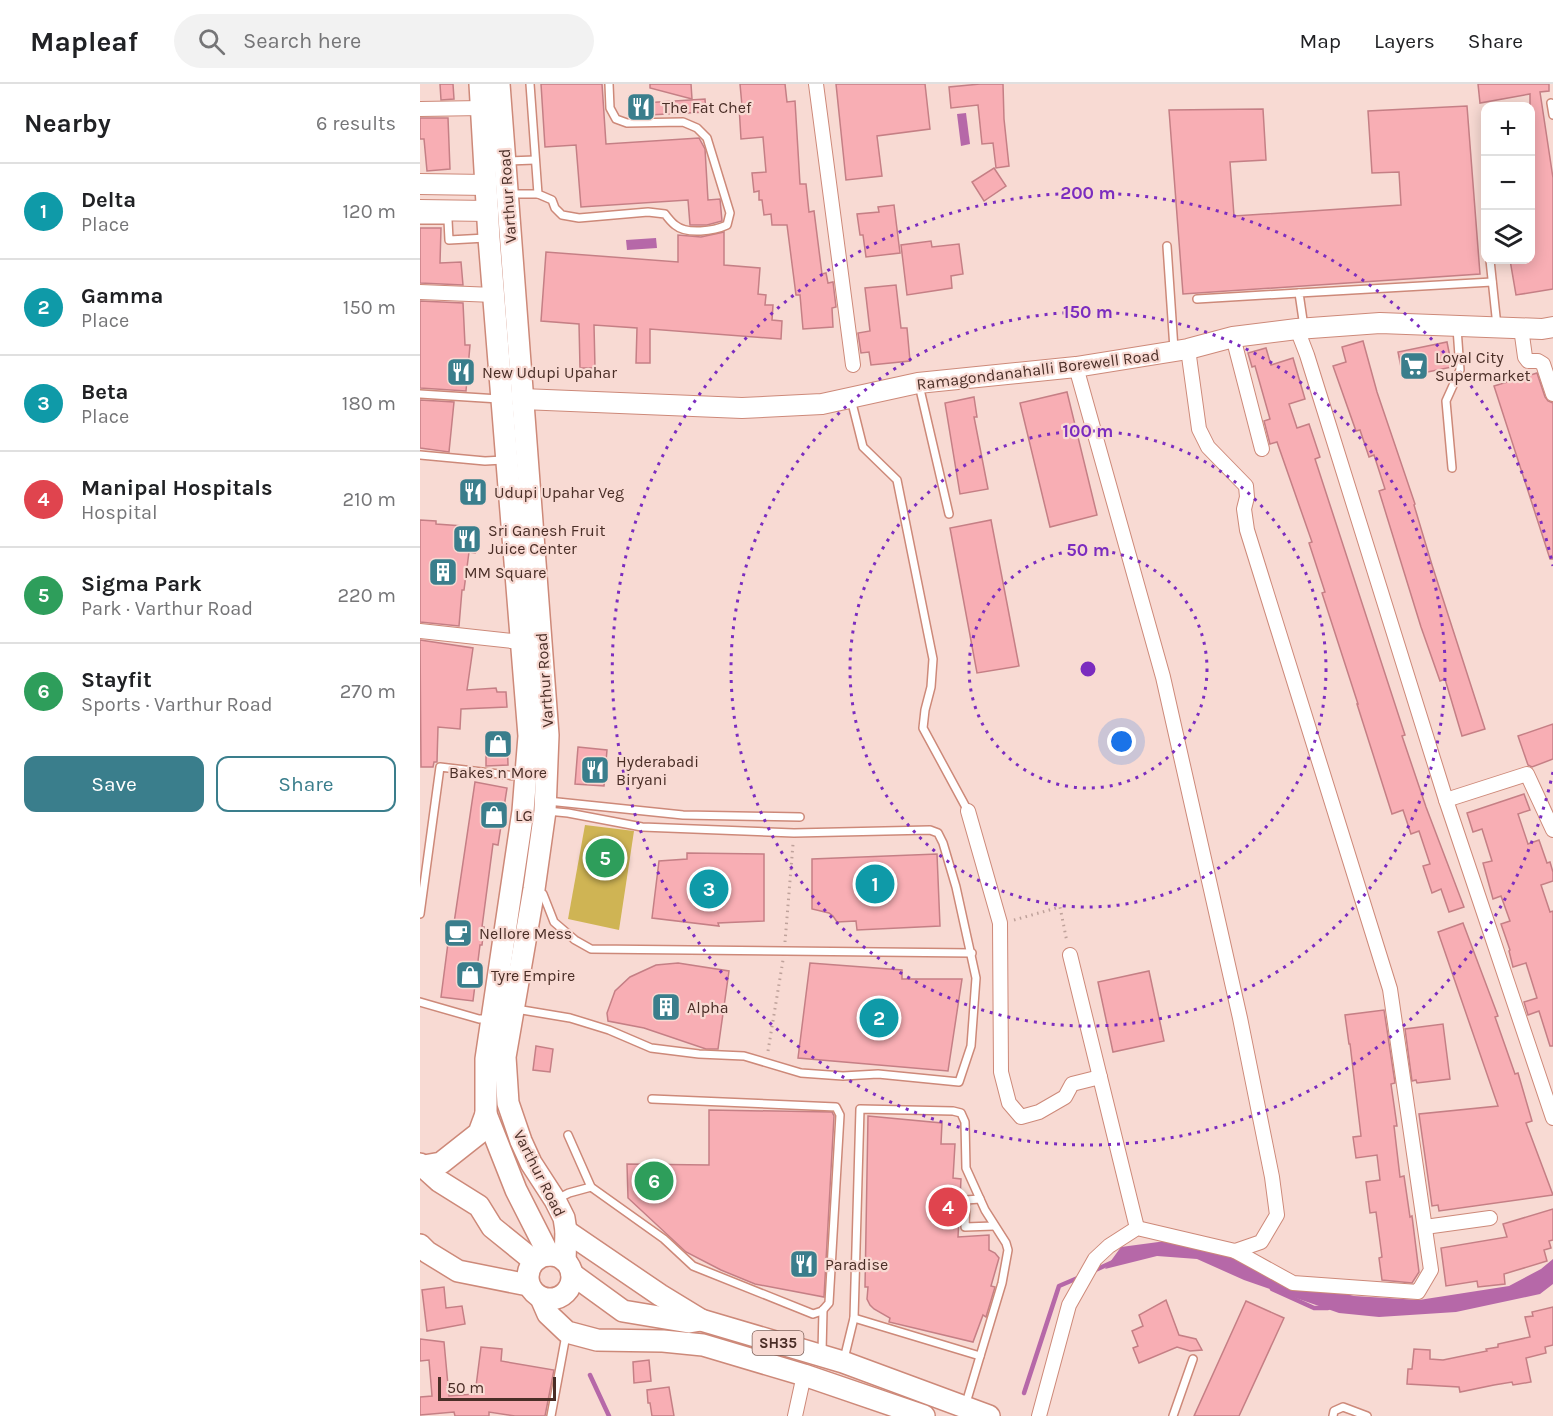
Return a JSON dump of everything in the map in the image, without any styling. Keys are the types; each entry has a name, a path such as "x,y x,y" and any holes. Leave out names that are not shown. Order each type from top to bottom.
{"main road":[{"name":"Varthur Road","path":"480,84 494,295 512,399 548,735 545,806 505,1057 508,1103 520,1141 564,1218 566,1231 555,1263"},
{"name":"Varthur Road","path":"499,84 507,194 512,399 507,461 529,736 514,882 486,1059 486,1113 516,1190 555,1263"},
{"path":"422,1165 441,1163 479,1133 486,1113"},
{"name":"SH35","path":"422,1165 439,1181 479,1206 492,1227 555,1263 623,1311 689,1322 701,1320 843,1362 989,1416"},
{"path":"566,1231 701,1320"},
{"path":"422,1253 458,1271 535,1292 556,1299 563,1295 571,1282 555,1263 529,1268 535,1292 548,1314 567,1332"},
{"name":"SH35","path":"567,1332 597,1340 663,1341 703,1345 804,1375 924,1416"}],"street":[{"path":"816,84 853,365"},
{"path":"420,109 482,108"},
{"path":"420,184 486,185"},
{"path":"420,210 488,211"},
{"path":"420,292 494,295"},
{"name":"Ramagondanahalli Borewell Road","path":"512,399 742,408 822,404 918,383 1076,367 1181,350 1233,337 1300,329 1380,323 1553,327"},
{"path":"1521,328 1525,357 1528,361 1543,363 1553,394"},
{"path":"1300,329 1446,800 1553,1119"},
{"path":"1233,337 1262,449"},
{"path":"1039,1416 1069,1305 1095,1259 1109,1246 1137,1228 1236,1251 1293,1282 1418,1292 1431,1270 1390,989 1246,531 1244,509 1247,498 1246,486 1208,447 1199,429 1181,350"},
{"path":"1076,367 1162,677 1240,1018 1272,1177 1276,1215 1261,1242 1236,1251"},
{"path":"420,631 521,642"},
{"path":"1446,800 1527,774 1553,830"},
{"path":"968,811 1000,923 1001,1072 1009,1103 1021,1117 1039,1112 1065,1097 1072,1084 1100,1077"},
{"path":"1070,955 1137,1228"},
{"path":"1425,1227 1490,1218"},
{"path":"795,1416 804,1375"}],"lane":[{"path":"530,84 538,194"},
{"path":"507,194 538,194 552,200 555,208 562,215 579,218 648,212 665,214 676,227 692,231 717,230 727,225 730,213 707,138 697,128 683,122 627,123 616,119 610,108 609,84"},
{"path":"1551,103 1553,115"},
{"path":"505,161 535,160"},
{"path":"420,220 448,220 449,240 489,238"},
{"path":"1167,246 1181,350"},
{"path":"1490,264 1497,326"},
{"path":"1197,299 1492,282"},
{"path":"1299,292 1300,329"},
{"path":"1452,468 1446,401 1460,370 1457,325"},
{"path":"918,383 949,514"},
{"path":"420,394 512,399"},
{"path":"851,397 863,447 897,480 933,658 931,687 923,728 968,811"},
{"path":"420,455 507,461"},
{"path":"420,914 440,767 526,777"},
{"path":"545,806 683,815 800,818"},
{"path":"514,1009 570,1018 609,1030 651,1048 699,1054 744,1056 801,1072 843,1076 878,1074 959,1082 971,1046 976,978 956,887 938,833 930,830 794,833 642,827 568,813 545,806"},
{"path":"543,894 554,922 575,940 591,949 972,953"},
{"path":"420,1002 479,1019 491,1019"},
{"path":"652,1099 836,1107 840,1115 829,1303 824,1310 822,1356"},
{"path":"843,1362 854,1318 860,1109 907,1113 952,1111 961,1113 966,1132 966,1168 993,1226 1006,1243 1008,1250 1002,1283 965,1407"},
{"path":"568,1135 591,1187 664,1239 693,1266 813,1314 824,1310"},
{"path":"555,1200 569,1193 591,1187"},
{"path":"980,1199 966,1200 965,1227 993,1226"},
{"path":"854,1318 980,1356"},
{"path":"551,1416 567,1332"},
{"path":"1173,1416 1193,1359"},
{"path":"1332,1416 1334,1412 1343,1407 1367,1416"}],"path":[{"path":"1000,923 1060,907 1070,955"}],"shaded area":[{"path":"966,113 970,144 961,146 957,114"},
{"path":"656,238 657,248 627,250 626,240"},
{"path":"585,825 634,831 619,930 568,919"},
{"path":"1166,1241 1237,1257 1297,1281 1354,1296 1419,1300 1509,1286 1541,1269 1553,1259 1553,1284 1540,1294 1456,1312 1379,1317 1339,1313 1244,1280 1197,1259 1157,1256 1105,1269 1121,1247"}],"building":[{"path":"440,84 453,84 454,99 441,100"},
{"path":"541,84 602,84 606,144 699,138 705,149 708,200 720,199 722,221 707,225 690,225 688,200 581,207 576,145 545,147"},
{"path":"650,84 691,84 692,99 650,88"},
{"path":"740,84 785,84 787,102 795,101 800,184 806,184 809,212 814,211 822,274 826,273 828,283 833,282 836,307 832,308 833,327 803,329 800,295 796,295 787,225 772,225 771,214 764,215 762,200 759,200 759,191 754,192 752,173 766,172 763,137 741,139"},
{"path":"836,84 925,84 930,129 877,136 882,176 846,180"},
{"path":"1003,84 1009,166 996,168 993,143 982,144 978,105 951,108 949,87"},
{"path":"1478,84 1549,84 1549,91 1540,92 1553,178 1553,289 1516,295 1511,264 1535,264 1535,102 1530,102 1530,94 1480,103"},
{"path":"705,99 706,112 629,116 628,104"},
{"path":"1467,106 1480,274 1183,294 1169,110 1263,109 1266,160 1230,162 1234,216 1401,205 1399,172 1372,173 1368,111"},
{"path":"420,118 448,118 450,169 427,171 424,139 420,139"},
{"path":"994,168 1006,186 984,201 972,182"},
{"path":"894,205 900,253 866,257 857,214 879,212 878,207"},
{"path":"420,228 441,228 440,263 461,262 463,285 420,283"},
{"path":"724,232 724,265 760,268 758,294 766,295 765,305 773,305 772,320 782,321 781,339 650,329 650,363 636,363 637,328 594,325 595,368 580,368 579,324 541,321 546,252 678,262 678,235 701,237"},
{"path":"931,241 932,247 959,244 963,274 951,276 952,288 907,295 901,245"},
{"path":"896,285 901,328 907,328 910,361 871,365 869,352 861,353 858,333 870,331 865,288"},
{"path":"420,301 463,303 465,345 470,345 466,391 420,388"},
{"path":"1363,341 1377,392 1415,504 1432,565 1485,729 1462,736 1445,679 1440,681 1421,627 1379,491 1385,489 1374,455 1369,457 1360,430 1356,431 1333,366 1346,362 1342,347"},
{"path":"1447,342 1452,367 1403,377 1398,352"},
{"path":"1266,348 1271,365 1293,358 1305,399 1289,404 1297,428 1309,424 1320,457 1315,459 1405,735 1402,736 1464,907 1449,912 1441,889 1432,893 1423,866 1430,864 1419,831 1411,834 1403,810 1392,814 1322,593 1325,592 1309,543 1312,542 1277,442 1270,444 1264,421 1270,419 1255,366 1252,367 1248,353"},
{"path":"1537,373 1545,397 1553,403 1553,559 1550,559 1494,386"},
{"path":"1067,392 1097,515 1050,527 1020,403"},
{"path":"974,397 977,417 974,417 988,489 960,494 945,403"},
{"path":"420,400 454,402 449,452 420,448"},
{"path":"420,520 436,521 436,524 477,527 475,553 469,552 464,590 462,590 459,626 420,622"},
{"path":"991,520 1019,666 977,673 950,528"},
{"path":"420,640 473,648 467,690 496,688 497,692 506,692 507,707 461,709 460,729 438,727 437,762 434,762 433,767 421,767"},
{"path":"1553,724 1553,759 1532,767 1528,765 1518,736"},
{"path":"507,735 508,765 486,766 486,736"},
{"path":"578,747 607,750 604,786 575,784"},
{"path":"475,782 507,788 498,845 493,844 482,927 484,927 482,945 480,945 473,1001 441,997"},
{"path":"1524,794 1530,810 1518,814 1528,844 1539,840 1547,863 1550,862 1553,872 1553,881 1541,885 1550,912 1553,911 1553,1046 1550,1046 1539,1011 1528,1015 1524,1002 1537,998 1526,963 1513,967 1501,924 1510,921 1501,896 1493,899 1483,863 1492,861 1482,829 1473,832 1467,813"},
{"path":"687,853 764,854 764,921 718,923 719,926 652,918 659,861 687,859"},
{"path":"937,854 940,926 857,930 856,921 837,922 829,913 812,909 812,859"},
{"path":"1463,923 1498,1016 1495,1017 1515,1074 1518,1073 1532,1121 1526,1123 1553,1195 1439,1211 1438,1205 1432,1206 1419,1114 1498,1106 1438,932"},
{"name":"Alpha","path":"678,963 729,971 718,1049 706,1049 644,1028 608,1021 607,1013 615,991 630,977 656,965"},
{"path":"810,963 902,970 902,979 962,979 948,1071 798,1058"},
{"path":"1149,971 1164,1041 1113,1052 1098,982"},
{"path":"1384,1010 1395,1083 1391,1084 1397,1126 1394,1126 1400,1177 1404,1176 1419,1272 1412,1283 1382,1280 1379,1258 1382,1257 1376,1212 1370,1213 1366,1182 1380,1180 1377,1155 1356,1158 1353,1137 1361,1136 1345,1015"},
{"path":"1443,1024 1450,1079 1417,1083 1416,1080 1412,1081 1405,1029"},
{"path":"536,1046 553,1049 550,1072 533,1070"},
{"path":"709,1110 832,1112 834,1116 824,1297 755,1284 721,1270 686,1252 628,1198 627,1164 709,1165"},
{"path":"868,1116 942,1123 941,1144 955,1144 953,1178 961,1179 958,1237 989,1235 989,1250 999,1258 991,1286 995,1287 986,1317 983,1315 973,1342 889,1322 890,1318 874,1309 867,1299 868,1287 865,1287"},
{"path":"1553,1209 1553,1240 1549,1241 1551,1248 1544,1250 1547,1261 1504,1274 1505,1284 1478,1287 1477,1281 1446,1286 1441,1248 1507,1237 1503,1224"},
{"path":"444,1287 446,1308 462,1306 465,1324 427,1331 422,1290"},
{"path":"1166,1300 1179,1335 1196,1339 1202,1350 1190,1351 1177,1347 1139,1363 1133,1348 1138,1346 1132,1331 1143,1326 1139,1315"},
{"path":"1246,1301 1284,1318 1239,1416 1194,1416"},
{"path":"1553,1307 1553,1345 1545,1347 1546,1353 1526,1358 1531,1382 1513,1385 1512,1382 1460,1392 1459,1387 1407,1384 1408,1369 1412,1369 1414,1349 1430,1350 1430,1359 1443,1360 1487,1351 1486,1349 1498,1347 1498,1344 1530,1337 1525,1317 1533,1316 1532,1312"},
{"path":"420,1339 444,1342 449,1396 475,1394 481,1347 502,1349 501,1361 554,1370 545,1416 515,1416 489,1412 489,1416 455,1416 454,1412 420,1415 420,1397 432,1396 429,1360 420,1361"},
{"path":"649,1360 651,1381 634,1383 633,1362"},
{"path":"669,1387 674,1416 652,1416 647,1390"}],"waterway":[{"path":"1093,1271 1113,1262"},
{"path":"1024,1393 1059,1286 1080,1277"},
{"path":"1272,1289 1314,1308 1328,1308"},
{"path":"590,1375 609,1416"}],"place":[{"name":"The Fat Chef","path":"641,107"},
{"name":"Loyal City Supermarket","path":"1414,366"},
{"name":"New Udupi Upahar","path":"461,372"},
{"name":"Udupi Upahar Veg","path":"473,492"},
{"name":"Sri Ganesh Fruit Juice Center","path":"467,539"},
{"name":"MM Square","path":"443,572"},
{"name":"Bakes n More","path":"498,744"},
{"name":"Hyderabadi Biryani","path":"595,770"},
{"name":"LG","path":"494,815"},
{"name":"Sigma Park","path":"605,858"},
{"name":"Delta","path":"875,884"},
{"name":"Beta","path":"709,889"},
{"name":"Nellore Mess","path":"458,933"},
{"name":"Tyre Empire","path":"470,975"},
{"name":"Alpha","path":"666,1007"},
{"name":"Gamma","path":"879,1018"},
{"name":"Stayfit","path":"654,1181"},
{"name":"Manipal Hospitals","path":"948,1207"},
{"name":"Paradise","path":"804,1264"}]}
